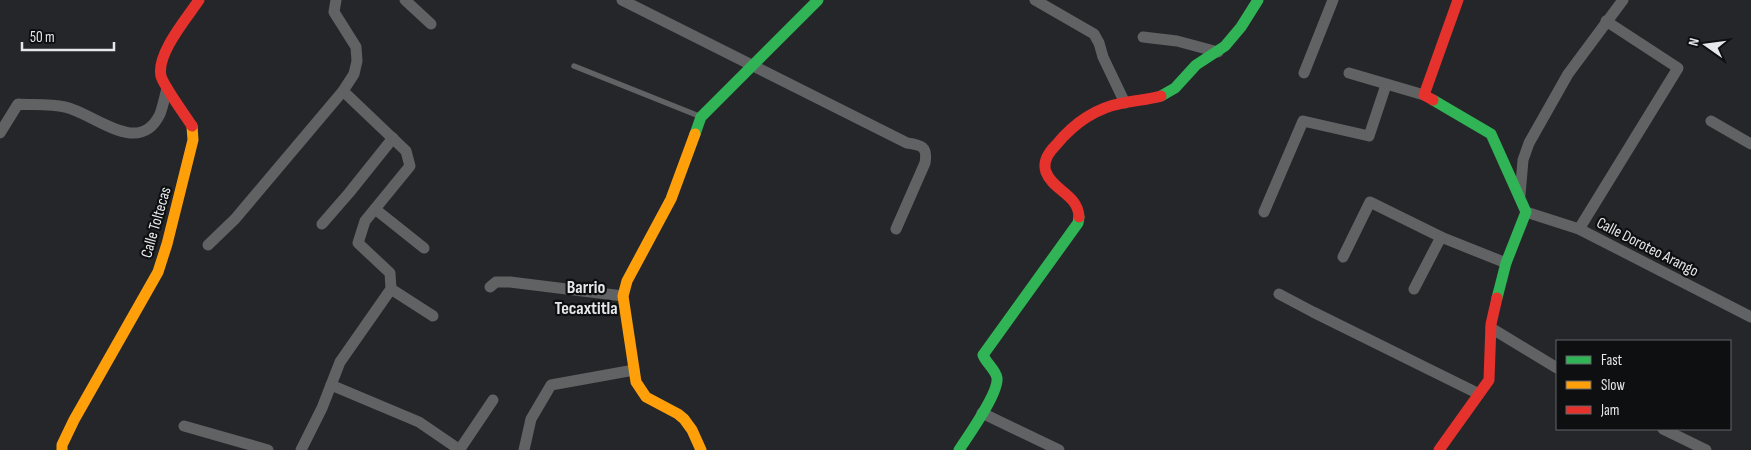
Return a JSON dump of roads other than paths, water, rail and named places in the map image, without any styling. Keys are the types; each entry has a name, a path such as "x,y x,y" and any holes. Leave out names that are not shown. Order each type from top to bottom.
{"street":[{"name":"Calle Toltecas","path":"62,450 62,445 78,412 158,272 167,244 194,140 193,127 161,77 160,65 163,54 199,0"},
{"path":"208,245 236,219 343,91 354,74 357,61 356,46 334,12 336,0"},
{"path":"405,0 431,24"},
{"path":"622,0 907,143 920,145 924,149 925,162 896,229"},
{"path":"701,450 691,427 683,418 650,401 640,393 636,382 623,296 627,281 671,199 701,117 818,0"},
{"path":"1035,0 1094,34 1103,57 1126,102"},
{"path":"959,450 994,393 997,380 993,369 984,361 983,355 1078,223 1079,212 1076,203 1050,179 1045,169 1045,160 1065,134 1084,117 1108,106 1154,99 1178,87 1192,67 1218,52 1239,32 1258,0"},
{"path":"1304,74 1333,0"},
{"path":"1424,95 1458,0"},
{"path":"1520,195 1523,160 1529,143 1568,74 1623,0"},
{"path":"1579,229 1678,68 1606,21"},
{"path":"1143,37 1176,41 1218,52"},
{"path":"1349,73 1424,95 1491,134 1526,212 1506,263 1492,328 1489,380 1439,450"},
{"path":"1264,212 1303,121 1368,136 1386,85"},
{"path":"0,133 18,104 65,107 124,133 139,134 151,126 160,114 167,88"},
{"path":"301,450 322,408 340,362 391,289 390,273 358,244 365,221 410,166 406,151 343,91"},
{"path":"1711,121 1751,144"},
{"path":"322,224 393,138"},
{"path":"1343,257 1370,202 1441,238 1506,263"},
{"path":"375,209 424,248"},
{"name":"Calle Doroteo Arango","path":"1526,212 1579,229 1751,317"},
{"path":"1414,288 1441,238"},
{"path":"490,287 496,282 510,282 623,296"},
{"path":"391,289 433,316"},
{"path":"1279,294 1479,394"},
{"path":"1492,328 1556,367"},
{"path":"524,450 531,419 551,385 634,370"},
{"path":"331,384 419,422 460,450 492,400"},
{"path":"982,413 1059,450"},
{"path":"184,426 268,450"},
{"path":"1665,430 1706,450"}],"lane":[{"path":"574,66 701,117"}],"district":[{"name":"Barrio Tecaxtitla","path":"586,297"}]}
